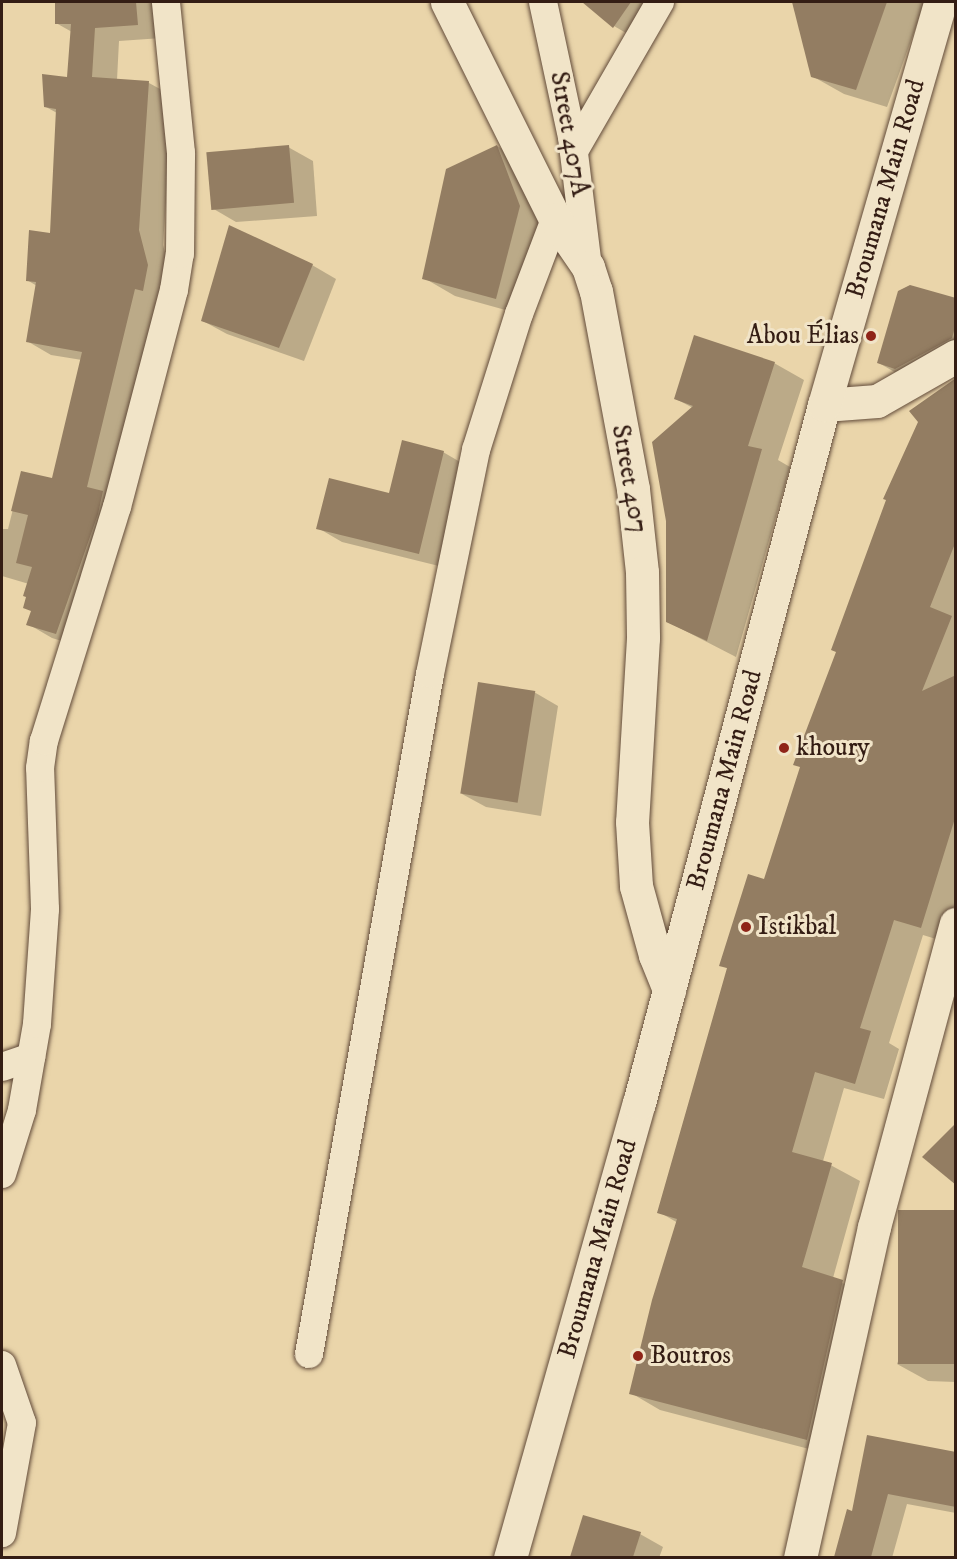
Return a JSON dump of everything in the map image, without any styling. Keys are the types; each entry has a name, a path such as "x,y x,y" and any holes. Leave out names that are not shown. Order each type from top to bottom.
{"street":[{"path":"2,1174 22,1110 31,1057 45,909 40,768 44,741 117,507 174,290 180,254 181,153 166,2"},
{"name":"Street 407","path":"447,2 555,219 588,267 603,322 639,528 643,638 632,850 643,918 669,990"},
{"name":"Street 407A","path":"543,2 574,151 588,267"},
{"path":"574,151 660,2"},
{"name":"Broumana Main Road","path":"510,1557 669,990 824,405 940,2"},
{"path":"309,1354 430,674 476,450 519,314 555,219"},
{"path":"824,405 877,401 956,356"},
{"path":"800,1557 874,1227 956,924"},
{"path":"2,1067 31,1057"},
{"path":"2,1370 22,1423 2,1533"}],"building":[{"path":"55,2 136,2 138,25 95,28 92,77 149,81 139,230 148,265 143,291 135,289 87,487 103,491 98,514 56,634 26,625 31,611 23,608 26,597 23,596 32,567 16,563 28,515 11,511 21,471 52,478 82,352 26,342 36,282 26,281 29,230 50,233 56,109 44,107 42,74 67,77 71,24 55,24"},
{"path":"582,2 631,2 613,28"},
{"path":"792,2 887,2 856,90 811,77"},
{"path":"289,145 294,203 211,210 206,152"},
{"path":"497,145 520,206 496,299 422,279 446,169"},
{"path":"229,225 313,264 279,348 201,321"},
{"path":"910,285 956,298 956,324 952,338 895,369 877,363 898,291"},
{"path":"694,335 775,362 748,446 762,449 707,641 666,622 666,521 652,442 693,406 674,399"},
{"path":"956,378 956,541 930,607 952,616 922,691 956,675 956,815 921,928 894,920 860,1028 871,1031 855,1084 815,1072 792,1152 832,1163 802,1267 843,1280 807,1440 629,1394 652,1300 677,1219 657,1213 727,968 719,966 748,874 764,879 800,767 793,765 836,652 831,650 886,500 883,499 918,422 909,411"},
{"path":"402,440 444,451 419,554 316,529 329,478 389,493"},
{"path":"478,682 535,691 518,803 460,794"},
{"path":"956,1123 956,1185 922,1157"},
{"path":"898,1210 956,1210 956,1364 898,1364"},
{"path":"867,1435 956,1452 956,1507 888,1494 871,1557 834,1557 847,1509 852,1511"},
{"path":"583,1515 641,1532 633,1557 570,1557"}],"place":[{"name":"Abou Élias","path":"871,336"},
{"name":"khoury","path":"784,748"},
{"name":"Istikbal","path":"746,927"},
{"name":"Boutros","path":"638,1356"}]}
